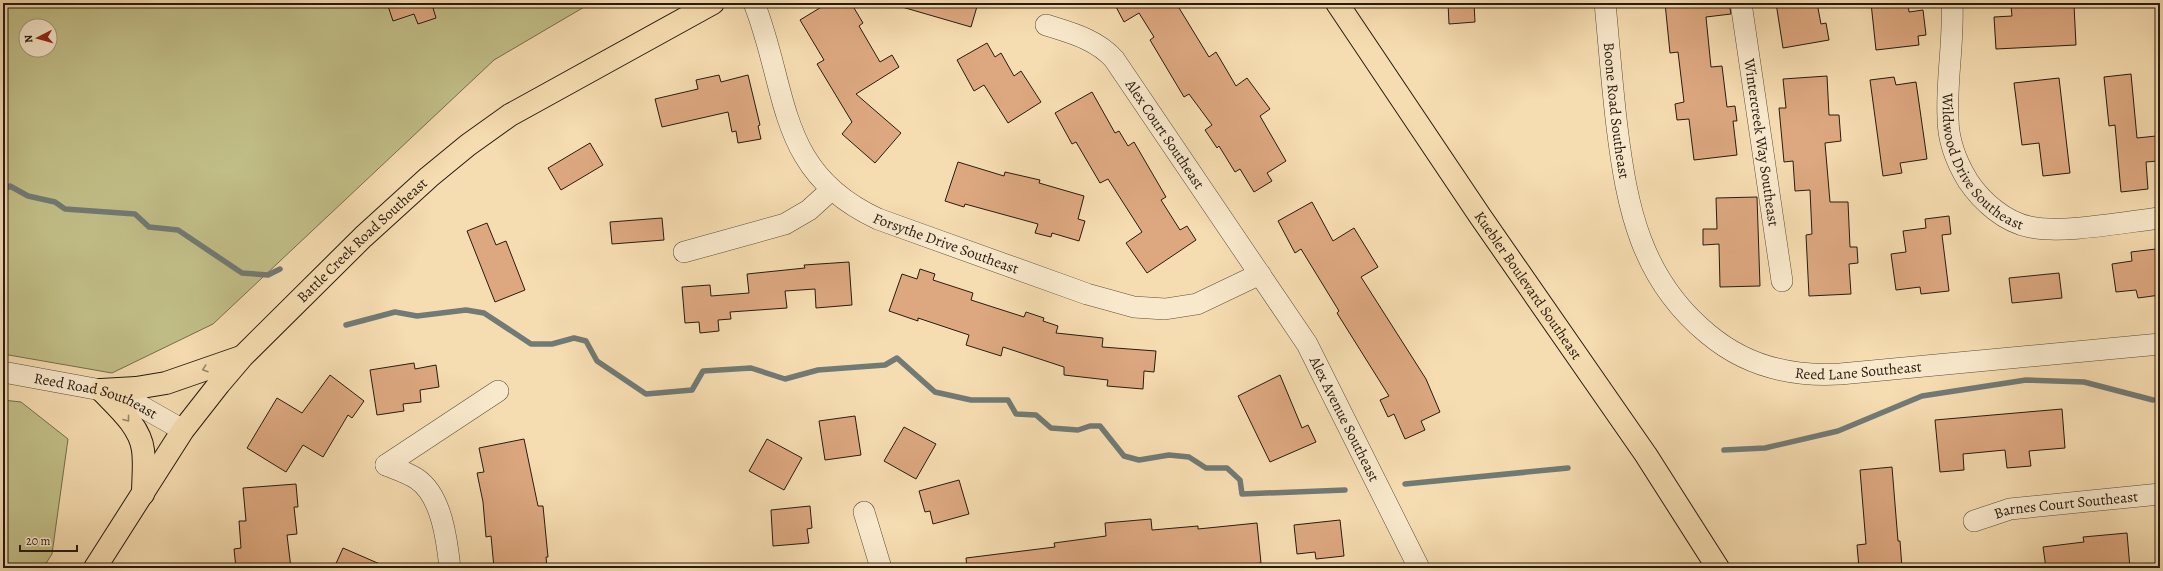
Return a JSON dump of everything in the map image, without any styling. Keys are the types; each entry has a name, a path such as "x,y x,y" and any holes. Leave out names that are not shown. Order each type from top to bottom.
{"main road":[{"name":"Battle Creek Road Southeast","path":"95,568 183,430 242,357 363,237 429,177 468,145 510,115 713,3"},
{"name":"Kuebler Boulevard Southeast","path":"1337,3 1480,216 1646,455 1718,568"},
{"path":"101,390 136,388 166,383 242,357"},
{"path":"101,390 127,418 141,441 143,450 143,494"}],"street":[{"name":"Forsythe Drive Southeast","path":"754,3 762,22 785,114 804,154 831,190 858,210 878,219 1086,294 1134,307 1165,309 1197,304 1260,274"},
{"name":"Boone Road Southeast","path":"1605,3 1622,164 1632,217"},
{"name":"Wintercreek Way Southeast","path":"1741,3 1782,281"},
{"name":"Wildwood Drive Southeast","path":"1952,3 1953,24 1948,118 1950,136 1964,174 1977,194 2011,221 2030,228 2072,228 2160,218"},
{"name":"Alex Court Southeast","path":"1046,25 1094,42 1105,49 1114,59 1260,274"},
{"path":"684,252 785,224 809,210 831,190"},
{"name":"Reed Lane Southeast","path":"1632,217 1651,264 1680,309 1720,345 1751,361 1777,370 1810,375 1834,374 2160,344"},
{"name":"Alex Avenue Southeast","path":"1260,274 1317,361 1419,568"},
{"name":"Reed Road Southeast","path":"3,372 101,390 130,400 183,430"},
{"path":"450,568 447,536 441,517 426,487 417,479 386,465 498,391"},
{"name":"Barnes Court Southeast","path":"1974,521 2010,509 2160,494"},
{"path":"864,512 881,568"}],"shaded area":[{"path":"3,3 591,3 494,60 213,324 112,373 3,354"},
{"path":"3,400 21,402 68,439 52,554 43,568 3,568"}],"building":[{"path":"387,3 439,3 439,6 433,8 436,18 418,24 414,14 393,21"},
{"path":"828,3 851,3 863,23 859,26 880,62 892,55 899,67 856,94 901,133 875,163 842,134 852,122 817,64 824,60 800,20"},
{"path":"902,3 978,3 971,27 902,7"},
{"path":"1114,3 1176,3 1209,57 1216,52 1236,86 1247,78 1270,109 1260,116 1286,161 1267,173 1272,181 1254,192 1240,169 1235,172 1219,146 1217,148 1205,130 1212,125 1189,94 1184,97 1150,40 1154,37 1139,13 1124,22"},
{"path":"1448,3 1474,3 1475,22 1449,24"},
{"path":"1665,3 1729,3 1731,14 1706,17 1711,67 1722,66 1727,107 1735,106 1737,121 1733,121 1737,155 1694,160 1689,119 1677,120 1675,104 1684,102 1678,52 1670,53"},
{"path":"1776,3 1817,3 1821,24 1826,23 1829,40 1783,48"},
{"path":"1871,3 1908,3 1909,12 1923,10 1926,35 1918,36 1919,45 1876,50"},
{"path":"2074,5 2076,45 1996,49 1994,17 2012,16 2011,6"},
{"path":"987,43 995,57 1001,53 1014,76 1021,71 1041,102 1008,123 984,85 974,91 957,60"},
{"path":"2131,74 2137,138 2156,136 2158,161 2146,162 2148,189 2121,192 2115,125 2109,126 2104,77"},
{"path":"719,75 721,82 748,75 760,125 758,126 761,139 738,143 736,131 732,132 728,112 662,127 655,99 698,89 696,80"},
{"path":"1827,76 1829,115 1839,115 1841,141 1825,143 1830,202 1848,202 1850,247 1857,247 1858,263 1849,264 1851,294 1809,296 1806,235 1812,234 1810,190 1795,191 1793,161 1784,162 1779,108 1786,108 1783,79"},
{"path":"1894,77 1896,85 1916,82 1927,159 1900,163 1902,173 1883,176 1870,80"},
{"path":"2059,78 2070,173 2043,176 2039,143 2022,145 2014,83"},
{"path":"1092,92 1115,133 1119,131 1128,146 1134,142 1166,197 1161,200 1180,230 1187,226 1196,240 1147,273 1126,243 1142,232 1108,179 1100,183 1076,142 1072,144 1055,113"},
{"path":"590,143 603,165 561,190 548,168"},
{"path":"958,162 1004,176 1005,172 1040,180 1039,183 1084,196 1078,219 1085,221 1079,241 1052,233 1051,237 1035,233 1038,224 965,204 964,207 945,201"},
{"path":"1757,197 1760,286 1720,287 1719,244 1703,245 1703,229 1717,229 1716,198"},
{"path":"1312,202 1333,241 1354,228 1378,267 1361,277 1426,379 1440,412 1421,421 1425,430 1405,439 1394,414 1388,417 1380,400 1389,396 1337,313 1339,311 1301,249 1295,253 1278,221"},
{"path":"1949,216 1951,234 1942,235 1949,291 1921,294 1920,287 1896,290 1891,254 1906,252 1903,231 1926,228 1925,219"},
{"path":"662,218 664,240 612,244 610,222"},
{"path":"487,223 496,245 506,241 525,290 495,302 467,231"},
{"path":"2156,249 2160,276 2160,295 2138,298 2136,290 2116,292 2112,264 2132,261 2131,252"},
{"path":"849,262 852,305 816,308 815,289 785,291 787,308 730,312 731,319 718,320 719,331 700,333 699,322 685,323 682,287 710,285 711,296 749,293 747,274 805,268 804,265"},
{"path":"920,269 935,274 933,280 973,293 971,300 1024,317 1026,312 1044,318 1043,321 1058,326 1056,333 1103,338 1102,347 1156,351 1154,372 1144,371 1143,389 1107,386 1108,380 1064,375 1064,367 1003,347 1001,356 966,345 969,335 918,318 918,321 889,311 902,274 917,279"},
{"path":"2059,273 2062,298 2012,303 2009,278"},
{"path":"414,363 415,369 436,365 439,387 420,390 421,402 403,404 404,411 377,415 370,370"},
{"path":"330,375 364,401 352,418 348,415 323,457 303,445 286,472 247,448 277,398 302,413"},
{"path":"1280,375 1302,428 1308,425 1316,442 1270,462 1238,396"},
{"path":"2062,409 2065,448 2029,451 2031,466 2007,468 2005,450 1963,454 1964,470 1940,472 1935,420"},
{"path":"855,416 861,455 825,460 819,421"},
{"path":"904,427 936,444 916,479 884,461"},
{"path":"524,439 538,506 543,506 548,557 546,557 547,568 494,568 491,536 486,537 483,502 477,473 484,472 479,448"},
{"path":"767,439 802,458 784,490 749,471"},
{"path":"1892,467 1898,541 1900,541 1902,568 1859,568 1857,545 1866,544 1860,470"},
{"path":"959,480 969,514 933,524 930,511 925,512 919,491"},
{"path":"296,484 298,507 294,507 297,534 287,535 291,568 236,568 234,549 241,548 239,521 246,521 243,488"},
{"path":"810,506 812,528 807,529 809,543 773,546 771,510"},
{"path":"1151,519 1152,530 1198,526 1198,529 1257,523 1261,563 1243,565 1243,568 967,568 966,558 1055,547 1054,543 1106,536 1105,523"},
{"path":"1340,520 1344,556 1316,559 1315,552 1297,554 1294,525"},
{"path":"2127,533 2130,568 2046,568 2043,547 2084,542 2083,537"},
{"path":"343,548 389,568 334,568"}],"waterway":[{"path":"3,190 10,186 28,196 55,202 65,209 135,214 149,227 178,230 242,273 268,275 280,269"},
{"path":"346,325 395,312 417,316 466,310 484,313 531,344 552,344 574,338 586,341 597,361 646,394 692,390 703,371 751,368 785,379 818,370 885,365 897,358 935,392 971,400 1008,400 1016,414 1036,415 1051,428 1078,430 1090,426 1100,426 1124,456 1139,460 1169,455 1189,457 1206,468 1227,468 1240,480 1242,494 1345,490"},
{"path":"1724,450 1765,448 1838,431 1922,396 2026,380 2084,382 2153,400"},
{"path":"1405,484 1568,468"}]}
